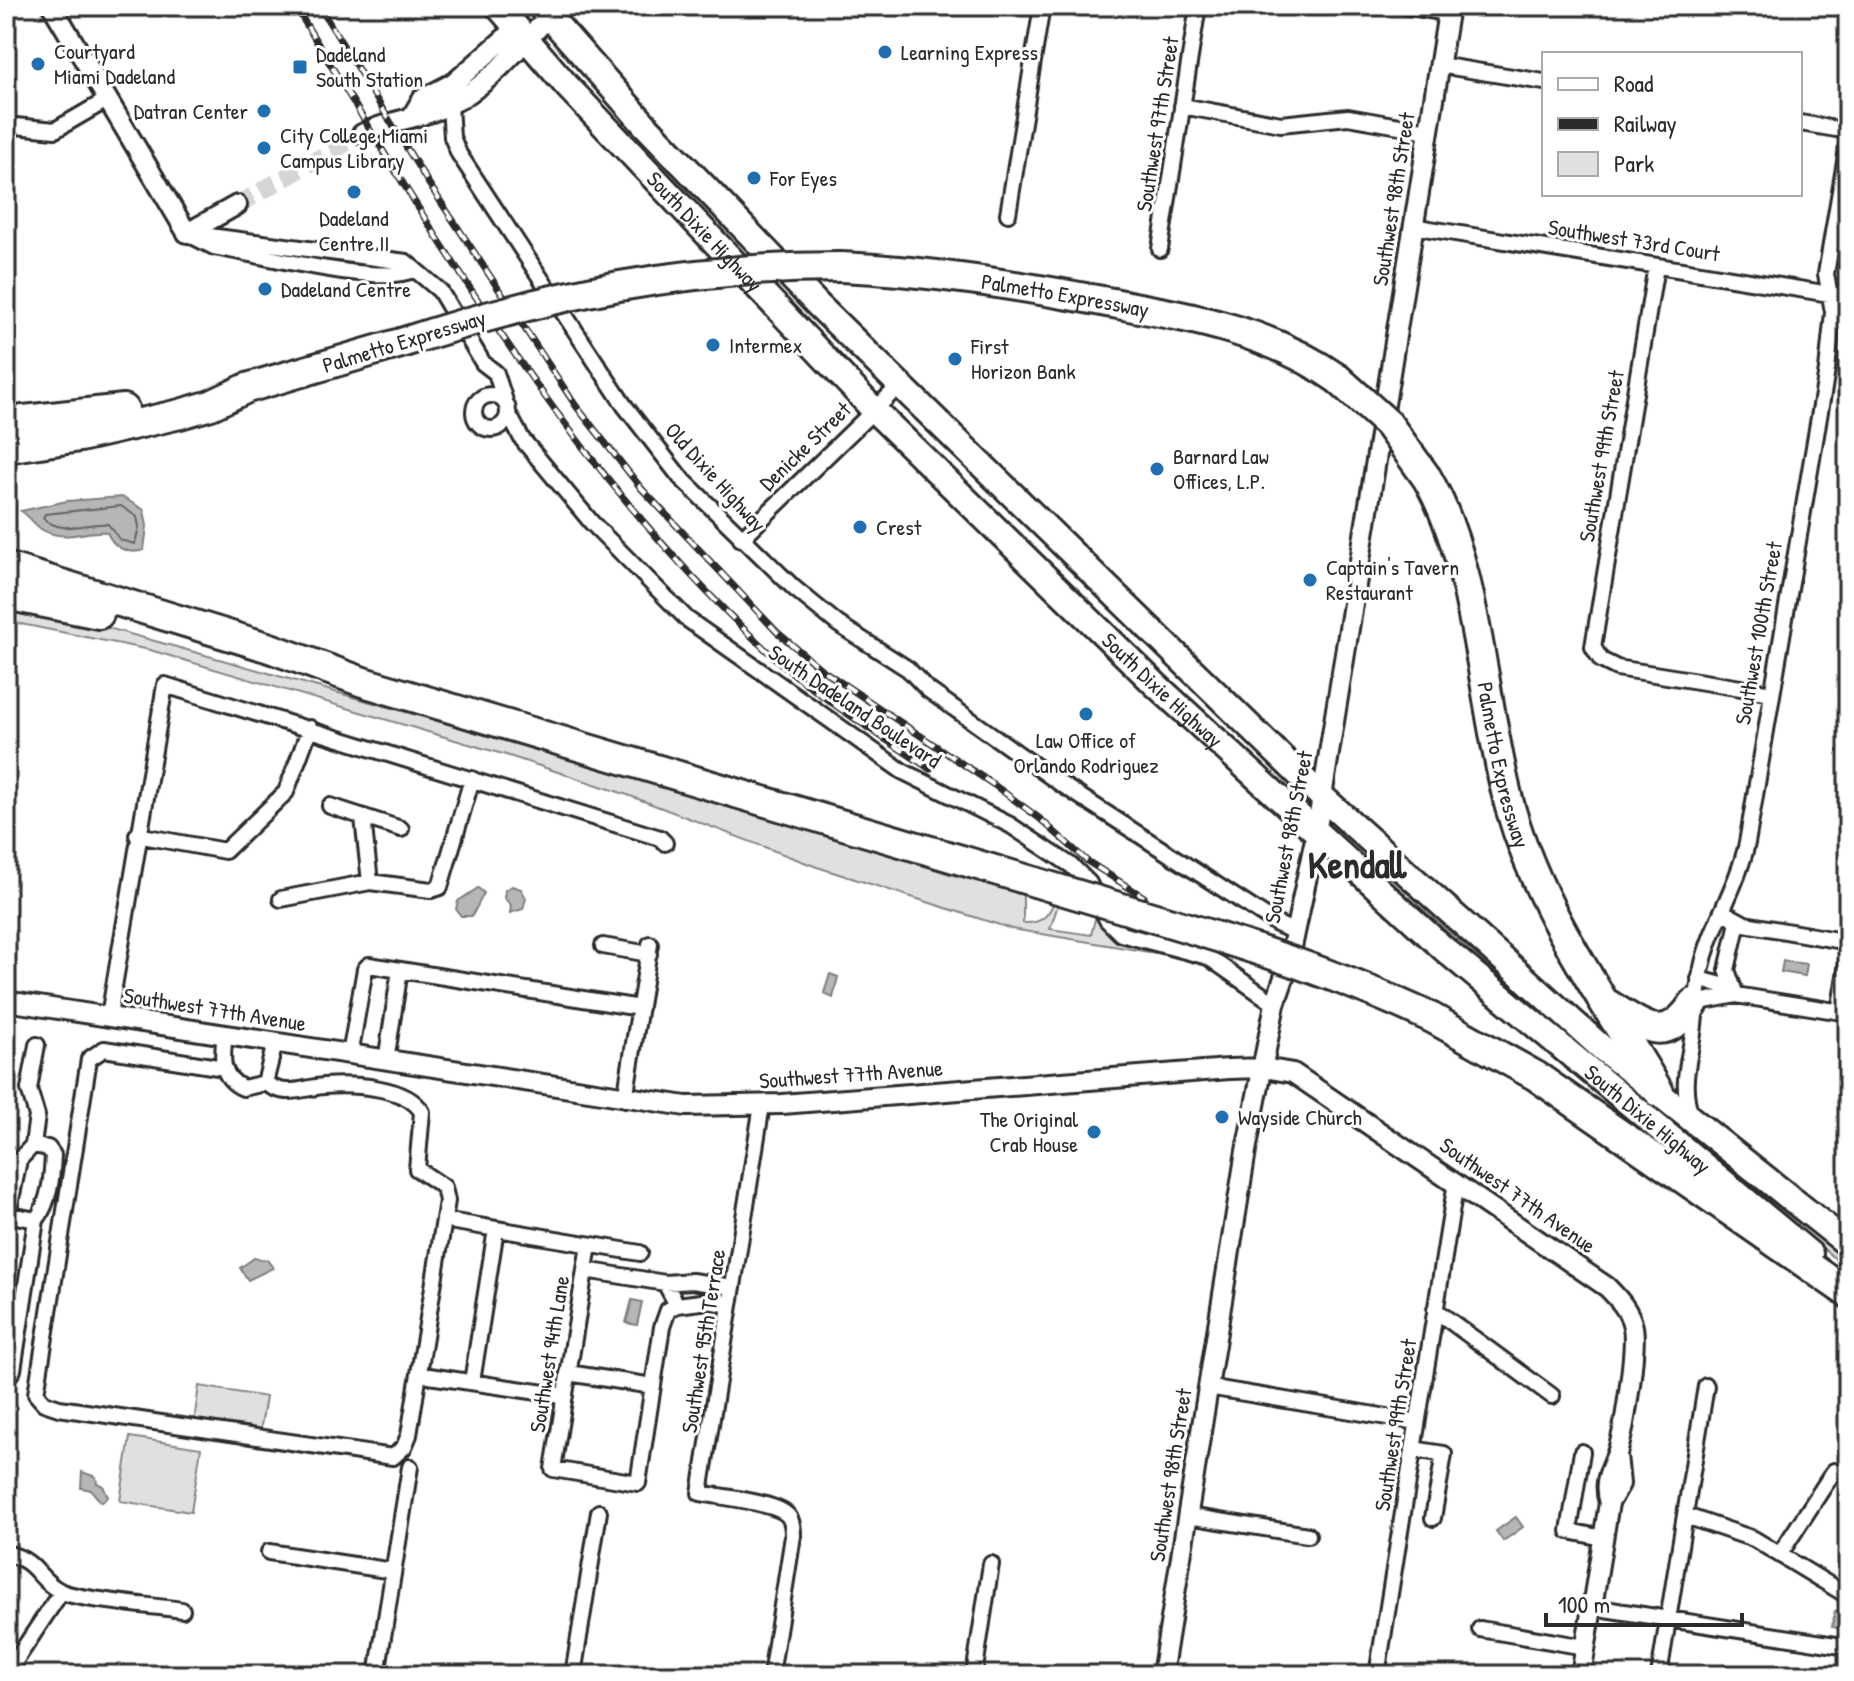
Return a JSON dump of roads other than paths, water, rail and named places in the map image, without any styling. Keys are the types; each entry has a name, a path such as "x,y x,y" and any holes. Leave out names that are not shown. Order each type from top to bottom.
{"highway":[{"name":"South Dixie Highway","path":"498,6 682,210 874,410 1064,597 1316,834 1444,949 1749,1200 1848,1290"},
{"name":"South Dixie Highway","path":"545,12 743,229 1321,796 1563,1013 1848,1244"},
{"path":"682,210 718,226 743,229"},
{"name":"Palmetto Expressway","path":"6,448 80,437 180,414 211,405 247,388 480,317 628,282 775,267 841,267 977,279 1211,322 1270,340 1338,379 1388,424 1427,478 1443,509 1457,551 1499,762 1515,824 1556,923 1659,1092"},
{"path":"6,422 94,414 247,388"},
{"path":"6,567 313,662 363,682 1035,882 1347,980 1432,1018 1536,1076 1848,1290"},
{"path":"1064,597 1091,572"},
{"path":"6,595 90,612 325,676 363,682"},
{"path":"1600,999 1645,1026 1661,1030 1683,1020 1697,991"}],"street":[{"path":"52,6 105,101 187,233 214,247 335,269 391,276 413,270"},
{"path":"1008,214 1042,6"},
{"name":"Southwest 97th Street","path":"1160,249 1198,6"},
{"path":"1404,6 1449,10"},
{"name":"Southwest 98th Street","path":"1162,1675 1208,1387 1275,1004 1295,932 1316,834 1449,10"},
{"path":"362,134 386,122 411,118 450,105 473,91 517,52 545,12"},
{"path":"411,118 422,99 455,82 505,38 526,39"},
{"path":"1439,65 1542,82"},
{"path":"6,125 55,130 105,101"},
{"name":"Old Dixie Highway","path":"450,105 452,137 459,154 616,394 680,477 741,539 838,624 908,669 927,689 1061,784 1239,900 1295,932"},
{"path":"1182,106 1281,124 1348,117 1428,131"},
{"path":"1802,123 1848,131"},
{"name":"Southwest 100th Street","path":"1694,1122 1684,1076 1697,991 1745,854 1827,370 1833,312 1827,266 1848,144"},
{"path":"187,233 237,205"},
{"name":"Southwest 73rd Court","path":"1412,226 1848,297"},
{"name":"South Dadeland Boulevard","path":"187,233 406,262 440,291 483,363 496,373 522,439 592,523 687,619 902,771 1018,829 1072,866 1089,883 1107,920 1121,934 1208,957 1275,1004"},
{"path":"335,269 337,253"},
{"name":"Southwest 99th Street","path":"1656,266 1593,635 1596,654 1617,668 1772,693"},
{"path":"483,363 485,381 474,407 474,418 482,427 522,439"},
{"name":"Denicke Street","path":"741,539 900,385"},
{"path":"480,398 490,394 507,407 504,424 493,429"},
{"path":"109,1016 137,835 165,685 660,838 665,843"},
{"path":"137,835 225,851 286,792 310,728"},
{"path":"281,899 370,882 431,890 440,887 472,779"},
{"path":"330,806 401,829"},
{"path":"363,818 370,882"},
{"path":"1723,912 1738,922 1848,942"},
{"path":"1736,995 1727,970 1738,922"},
{"path":"603,946 649,949 625,1099"},
{"path":"1697,991 1844,1012 1848,958"},
{"path":"350,1055 366,966 640,1008"},
{"path":"386,1061 400,970"},
{"path":"1697,991 1726,986 1736,995"},
{"name":"Southwest 77th Avenue","path":"6,1001 686,1106 762,1105 1264,1068 1293,1073 1607,1287 1628,1313 1634,1345 1617,1455 1606,1479 1609,1503 1603,1538"},
{"path":"224,1068 104,1049 89,1059 36,1394 44,1403 59,1408 393,1457 404,1447 409,1435 447,1201 444,1187 417,1169 422,1112 412,1099 398,1093 329,1086 288,1093 265,1083 243,1088 231,1079 224,1068 225,1034"},
{"path":"265,1083 275,1043"},
{"path":"36,1220 7,1214 19,1160 33,1145 37,1116 29,1089 37,1045"},
{"name":"Southwest 95th Terrace","path":"762,1105 700,1493 767,1506 788,1516 793,1536 771,1675"},
{"path":"6,1379 13,1370 36,1220 44,1210 53,1155 48,1148 33,1145"},
{"name":"Southwest 99th Street","path":"1377,1675 1456,1182"},
{"path":"455,1222 640,1253"},
{"path":"472,1382 496,1229"},
{"name":"Southwest 94th Lane","path":"589,1245 553,1469 638,1483 653,1386"},
{"path":"585,1270 665,1283 692,1281 733,1287"},
{"path":"665,1283 677,1305"},
{"path":"568,1373 653,1386 664,1318 677,1305 709,1301 730,1305"},
{"path":"1435,1310 1552,1396"},
{"path":"429,1376 565,1396"},
{"path":"1659,1675 1706,1386"},
{"path":"1208,1387 1417,1422"},
{"path":"1413,1449 1444,1454 1433,1518"},
{"path":"1581,1675 1603,1538 1569,1531 1582,1452"},
{"path":"377,1675 410,1467"},
{"path":"1780,1554 1834,1471"},
{"path":"573,1675 599,1512"},
{"path":"1188,1516 1308,1535"},
{"path":"1686,1516 1727,1528 1780,1554 1848,1596"},
{"path":"269,1552 393,1571"},
{"path":"6,1553 33,1563 61,1592 182,1610"},
{"path":"974,1675 991,1564"},
{"path":"6,1675 61,1592"},
{"path":"1592,1607 1848,1647"},
{"path":"1480,1629 1585,1647"}],"water":[{"path":"122,497 144,510 147,526 144,550 132,552 122,549 107,532 65,536 49,533 21,511 67,501"},
{"path":"512,886 521,889 526,898 523,909 510,913 511,905 504,898 505,890"},
{"path":"478,888 484,893 472,916 461,916 456,909 458,901"},
{"path":"1783,961 1807,964 1805,976 1781,972"},
{"path":"830,974 838,977 833,998 824,993"},
{"path":"254,1258 267,1260 273,1268 248,1280 240,1268"},
{"path":"632,1300 642,1302 637,1325 626,1323"},
{"path":"82,1472 96,1477 108,1497 101,1502 91,1490 81,1488"},
{"path":"1516,1517 1523,1527 1503,1541 1496,1531"},
{"path":"1835,1611 1848,1613 1848,1630 1832,1627"}],"tunnel":[{"path":"237,205 362,134"}],"railway":[{"path":"295,6 507,344 627,503 693,577 783,665 845,712 930,769"},
{"path":"319,6 427,181 576,406 641,488 777,632 821,669 994,785 1039,818 1087,861 1144,897"}],"place":[{"name":"Learning Express","path":"885,52"},
{"name":"Courtyard Miami Dadeland","path":"38,64"},
{"name":"Dadeland South Station","path":"300,67"},
{"name":"Datran Center","path":"264,111"},
{"name":"City College Miami Campus Library","path":"264,148"},
{"name":"For Eyes","path":"754,178"},
{"name":"Dadeland Centre II","path":"354,192"},
{"name":"Dadeland Centre","path":"265,289"},
{"name":"Intermex","path":"713,345"},
{"name":"First Horizon Bank","path":"955,359"},
{"name":"Barnard Law Offices, L.P.","path":"1157,469"},
{"name":"Crest","path":"860,527"},
{"name":"Captain's Tavern Restaurant","path":"1310,580"},
{"name":"Law Office of Orlando Rodriguez","path":"1086,714"},
{"name":"Wayside Church","path":"1222,1117"},
{"name":"The Original Crab House","path":"1094,1132"}],"district":[{"name":"Kendall","path":"1357,865"}]}
